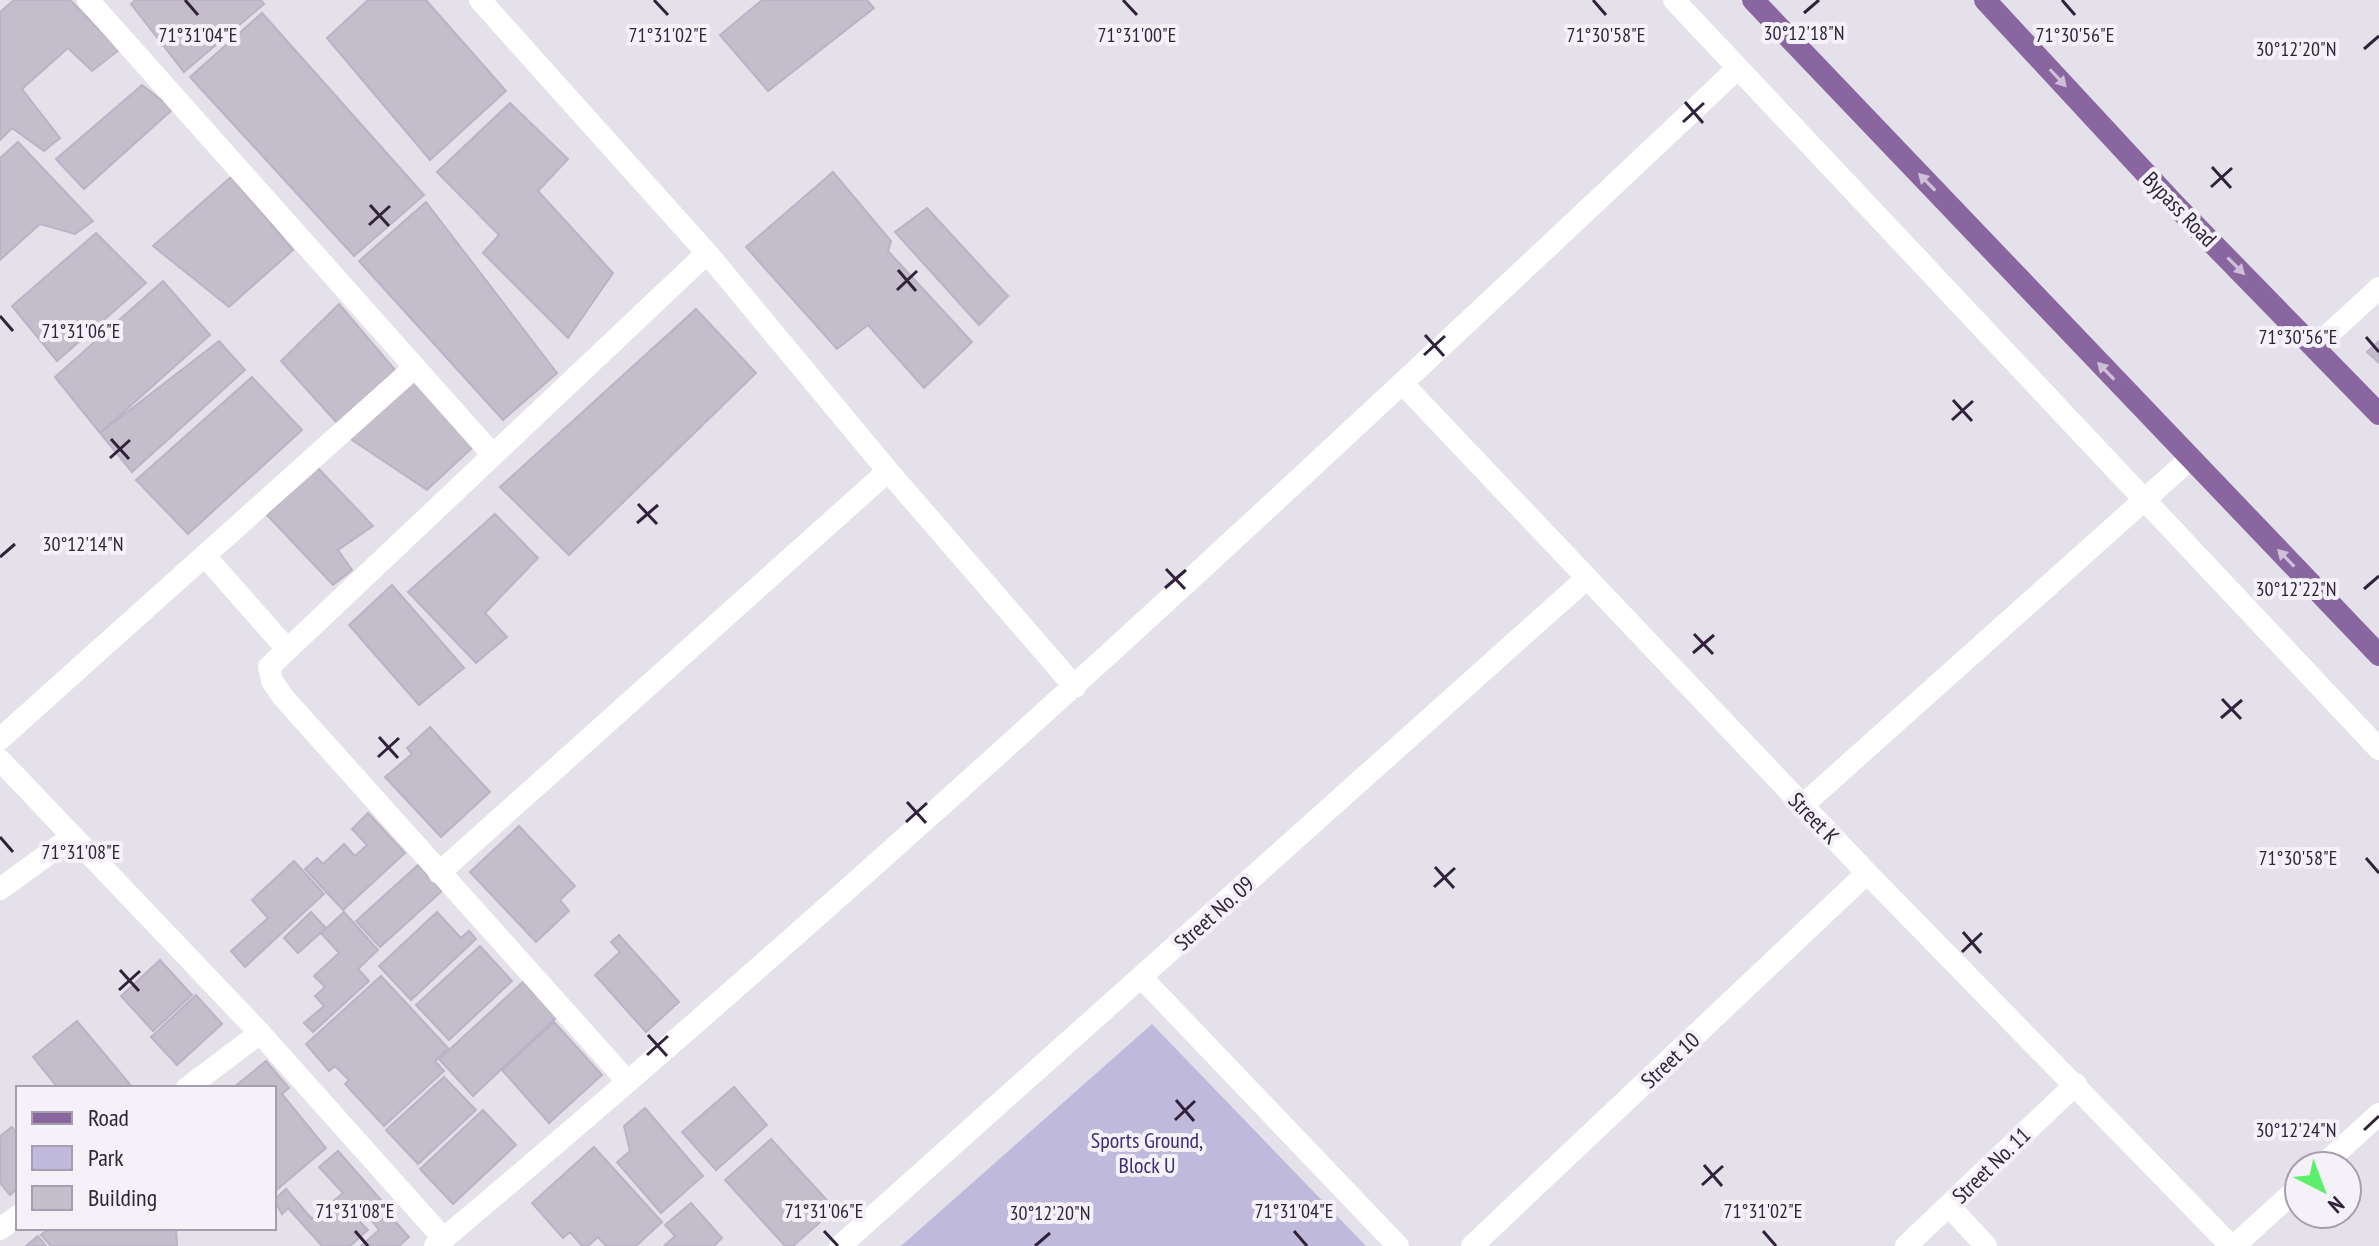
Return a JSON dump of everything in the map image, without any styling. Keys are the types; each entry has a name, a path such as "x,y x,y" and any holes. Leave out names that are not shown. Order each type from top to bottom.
{"main road":[{"path":"1753,0 2379,655"},
{"name":"Bypass Road","path":"1985,0 2176,206 2316,346 2379,414"}],"street":[{"path":"88,0 493,455"},
{"path":"480,0 707,253 888,471 1075,687"},
{"path":"1674,0 2379,749"},
{"path":"0,760 260,1033 440,1242 628,1082 1075,687 1738,68"},
{"path":"628,1082 439,873 272,681 269,667 707,253"},
{"path":"2316,346 2379,288"},
{"path":"0,739 415,367"},
{"name":"Street K","path":"1403,384 1867,873 2233,1246"},
{"path":"1803,805 2147,501 2190,459"},
{"path":"439,873 888,471"},
{"path":"205,556 286,648"},
{"name":"Street No. 09","path":"845,1244 1587,578"},
{"path":"0,889 73,836"},
{"name":"Street 10","path":"1472,1246 1867,873"},
{"path":"1142,978 1398,1246"},
{"path":"190,1086 260,1033"},
{"name":"Street No. 11","path":"1906,1246 2076,1084"},
{"path":"2340,1150 2379,1114"},
{"path":"2233,1246 2283,1201"},
{"path":"1949,1206 1986,1246"}],"green space":[{"name":"Sports Ground, Block U","path":"1152,1024 1366,1246 901,1246"}],"building":[{"path":"14,0 70,0 119,50 92,71 68,48 22,89 60,138 44,151 12,128 0,140 0,12"},
{"path":"135,0 261,0 264,4 184,72 131,4"},
{"path":"368,0 426,0 506,91 430,160 327,38"},
{"path":"762,0 867,0 874,8 768,91 720,35"},
{"path":"262,13 424,195 354,256 190,77"},
{"path":"142,85 173,109 84,189 56,159"},
{"path":"510,103 568,159 538,191 613,273 568,338 483,253 499,235 437,172"},
{"path":"18,142 93,221 75,234 40,224 0,260 0,158"},
{"path":"833,172 891,241 888,251 972,342 924,388 868,325 837,349 746,247"},
{"path":"231,177 293,250 229,307 153,246"},
{"path":"426,202 557,373 503,420 359,261"},
{"path":"927,208 1008,296 979,325 895,232"},
{"path":"96,233 146,283 57,361 12,306"},
{"path":"163,281 210,335 100,433 55,377"},
{"path":"339,304 395,370 337,423 281,361"},
{"path":"696,309 756,373 569,555 500,487"},
{"path":"219,341 245,370 132,472 100,433"},
{"path":"2379,341 2379,363 2367,352"},
{"path":"252,377 302,430 188,534 136,480"},
{"path":"413,379 473,447 427,490 346,436"},
{"path":"317,467 373,526 338,550 352,570 333,585 267,515"},
{"path":"495,514 538,558 485,613 507,637 476,663 408,592"},
{"path":"392,585 464,668 419,705 349,625"},
{"path":"430,727 490,792 441,837 385,777 412,754 407,748"},
{"path":"368,813 405,853 343,910 305,869 317,858 323,864 344,844 355,856 367,845 352,829"},
{"path":"519,826 575,886 560,900 569,911 536,942 470,872"},
{"path":"294,861 324,894 245,967 231,951 268,918 252,900"},
{"path":"418,865 442,891 380,947 356,921"},
{"path":"311,912 326,928 298,953 284,938"},
{"path":"344,912 378,950 358,969 369,981 313,1032 304,1023 324,1006 315,996 325,987 314,976 339,953 321,933"},
{"path":"437,912 461,938 469,931 476,939 411,1000 379,966"},
{"path":"619,935 679,1002 646,1032 595,975 620,952 611,942"},
{"path":"480,946 512,981 449,1040 416,1005"},
{"path":"160,960 192,995 153,1031 121,996"},
{"path":"381,976 448,1048 435,1061 444,1071 384,1126 345,1084 349,1080 335,1066 329,1071 306,1044"},
{"path":"523,982 557,1017 473,1096 439,1059"},
{"path":"196,995 222,1024 177,1065 151,1037"},
{"path":"77,1021 131,1086 56,1086 33,1057"},
{"path":"554,1022 602,1075 549,1123 502,1070"},
{"path":"266,1061 289,1088 282,1094 326,1148 276,1190 276,1086 235,1086"},
{"path":"444,1077 476,1110 418,1164 386,1130"},
{"path":"734,1087 767,1125 716,1170 682,1132"},
{"path":"645,1108 703,1176 661,1213 617,1162 630,1151 624,1126"},
{"path":"483,1110 516,1145 453,1204 420,1169"},
{"path":"12,1127 16,1132 16,1190 10,1195 0,1183 0,1136"},
{"path":"771,1139 835,1209 793,1246 785,1246 725,1180"},
{"path":"594,1147 662,1222 636,1246 606,1246 598,1237 588,1246 582,1246 570,1232 563,1238 532,1203"},
{"path":"338,1151 381,1200 358,1220 368,1230 350,1246 322,1246 288,1208 282,1214 276,1204 276,1198 286,1189 312,1219 343,1193 319,1167"},
{"path":"691,1203 722,1238 714,1246 664,1246 675,1236 665,1225"},
{"path":"385,1210 409,1237 399,1246 361,1246 379,1230 372,1221"},
{"path":"47,1230 176,1230 177,1246 51,1246 41,1235"},
{"path":"38,1236 46,1246 26,1246"}]}
